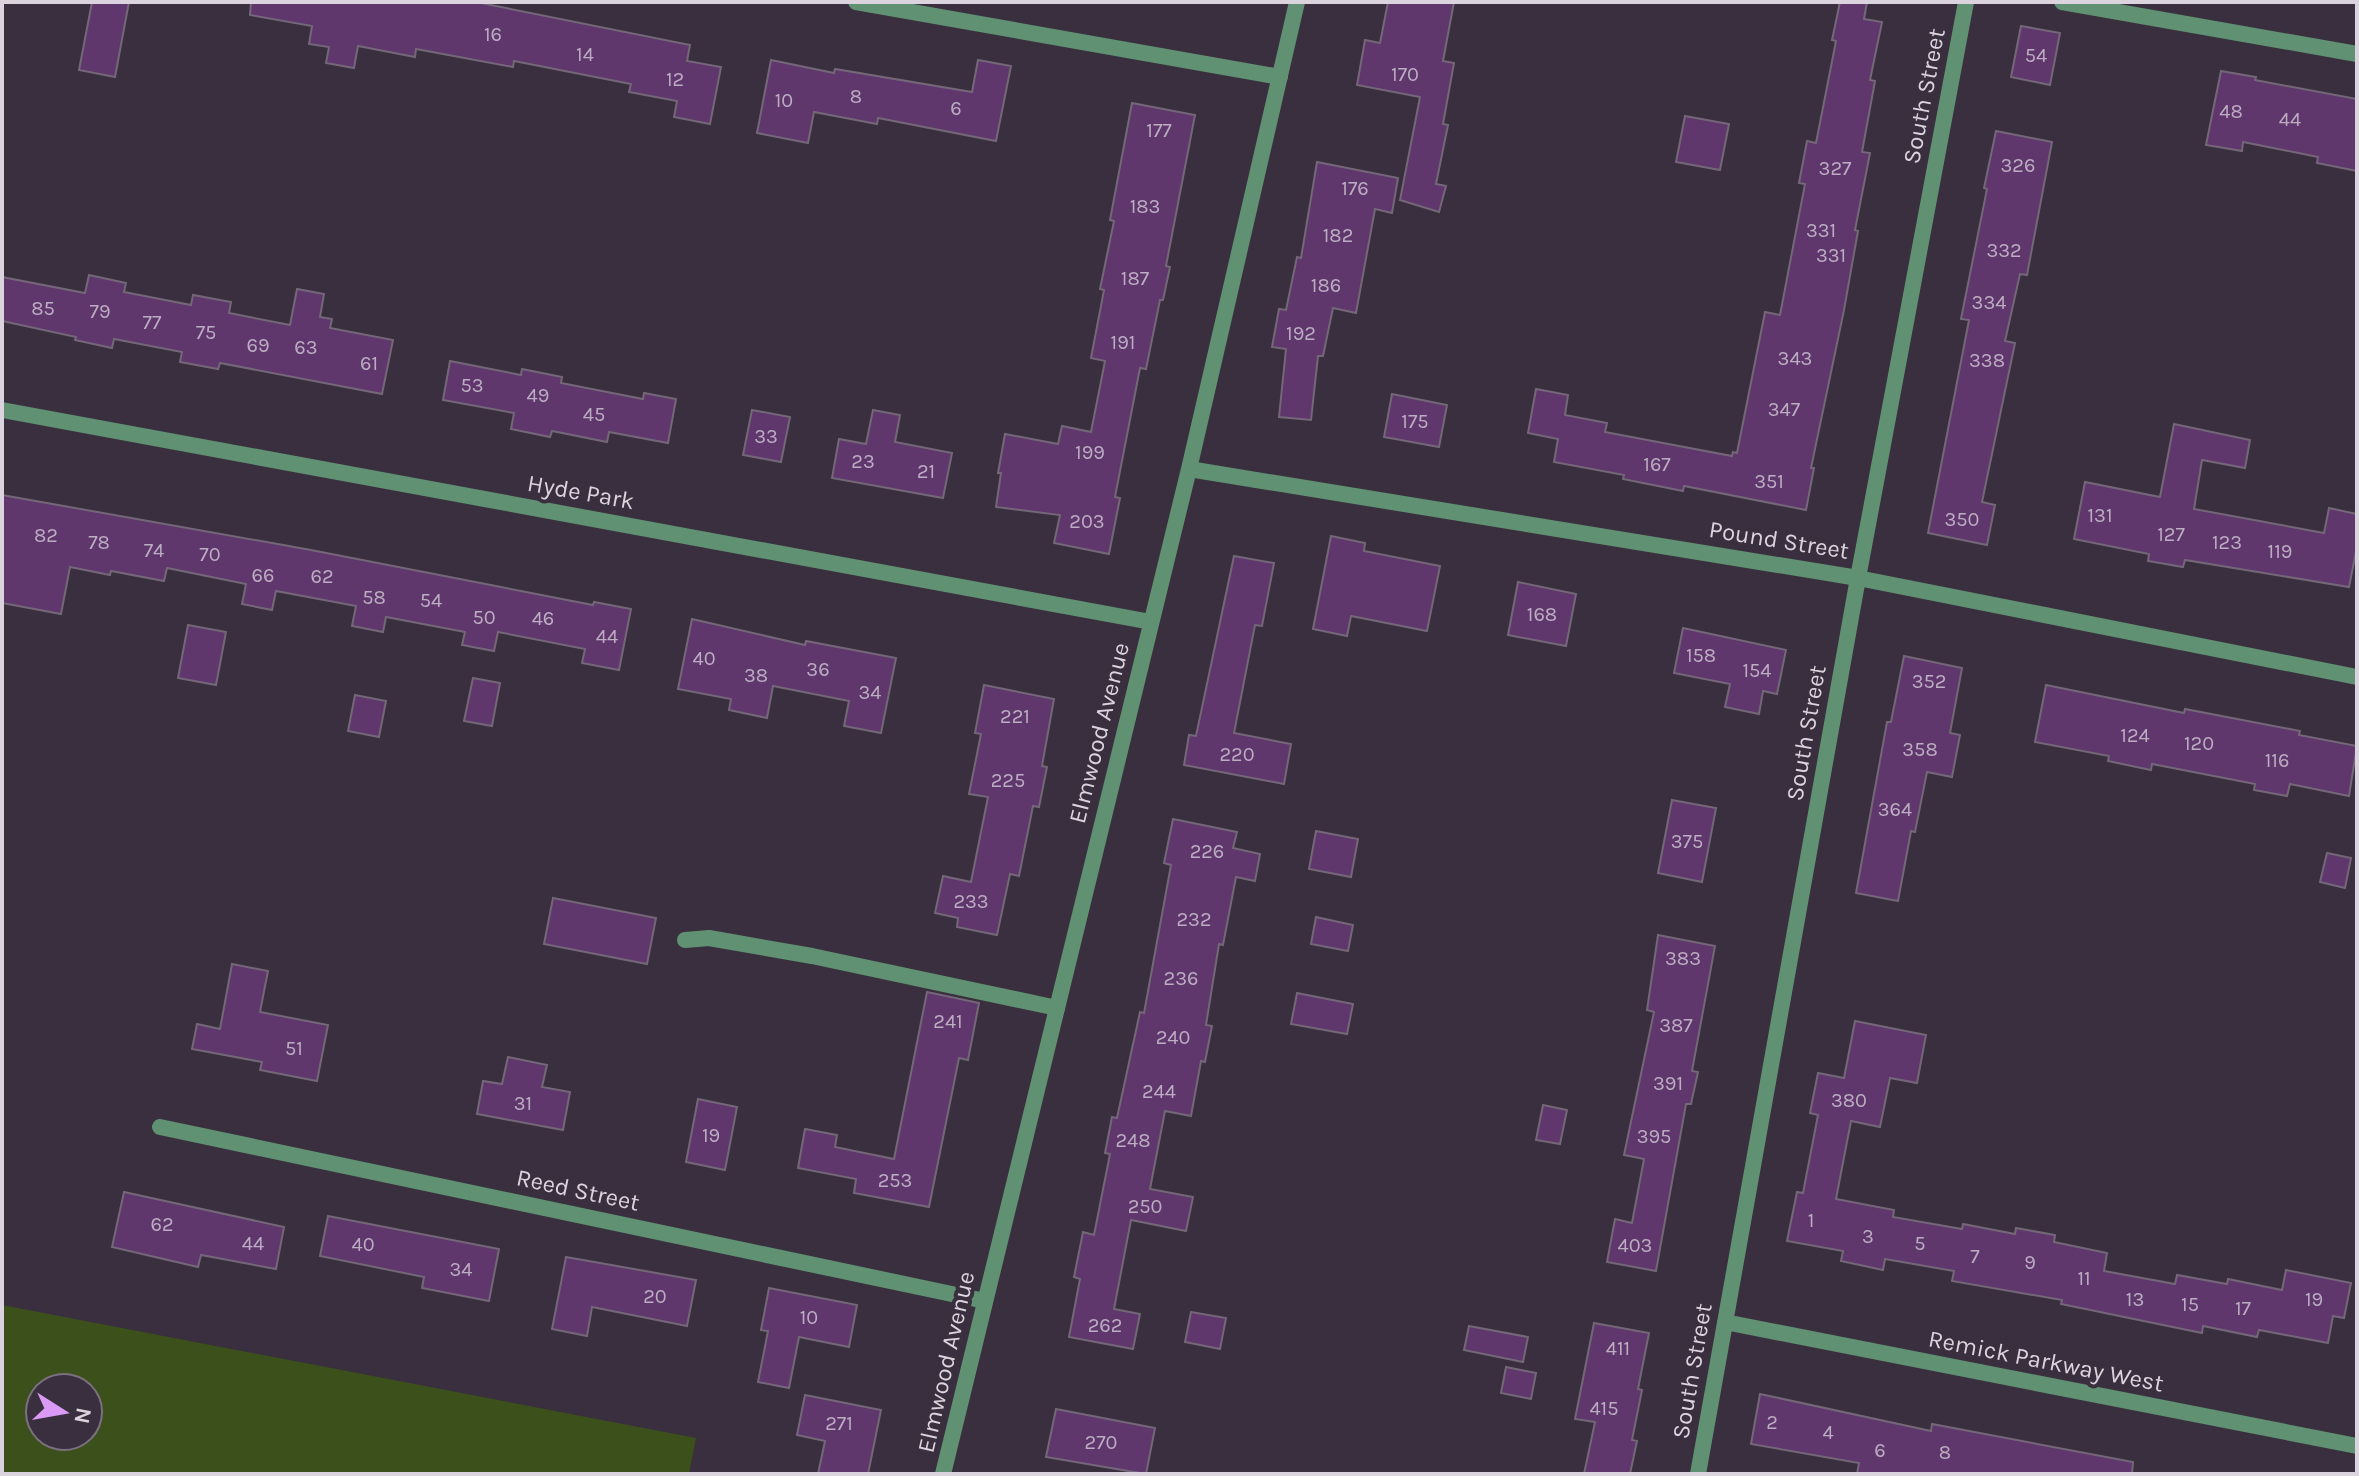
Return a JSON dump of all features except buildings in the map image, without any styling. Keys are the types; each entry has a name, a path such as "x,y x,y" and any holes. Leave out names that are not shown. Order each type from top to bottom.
{"street":[{"path":"856,2 1280,77"},
{"name":"Elmwood Avenue","path":"943,1474 1189,469 1297,2"},
{"name":"South Street","path":"1698,1474 1858,578 1966,2"},
{"path":"2062,2 2357,54"},
{"name":"Hyde Park","path":"2,410 1151,622"},
{"name":"Pound Street","path":"1189,469 1858,578 2357,677"},
{"path":"685,940 709,938 812,956 1057,1008"},
{"name":"Reed Street","path":"160,1127 985,1301"},
{"name":"Remick Parkway West","path":"1725,1322 2357,1446"}],"green space":[{"path":"2,1305 696,1438 689,1474 2,1474"}]}
